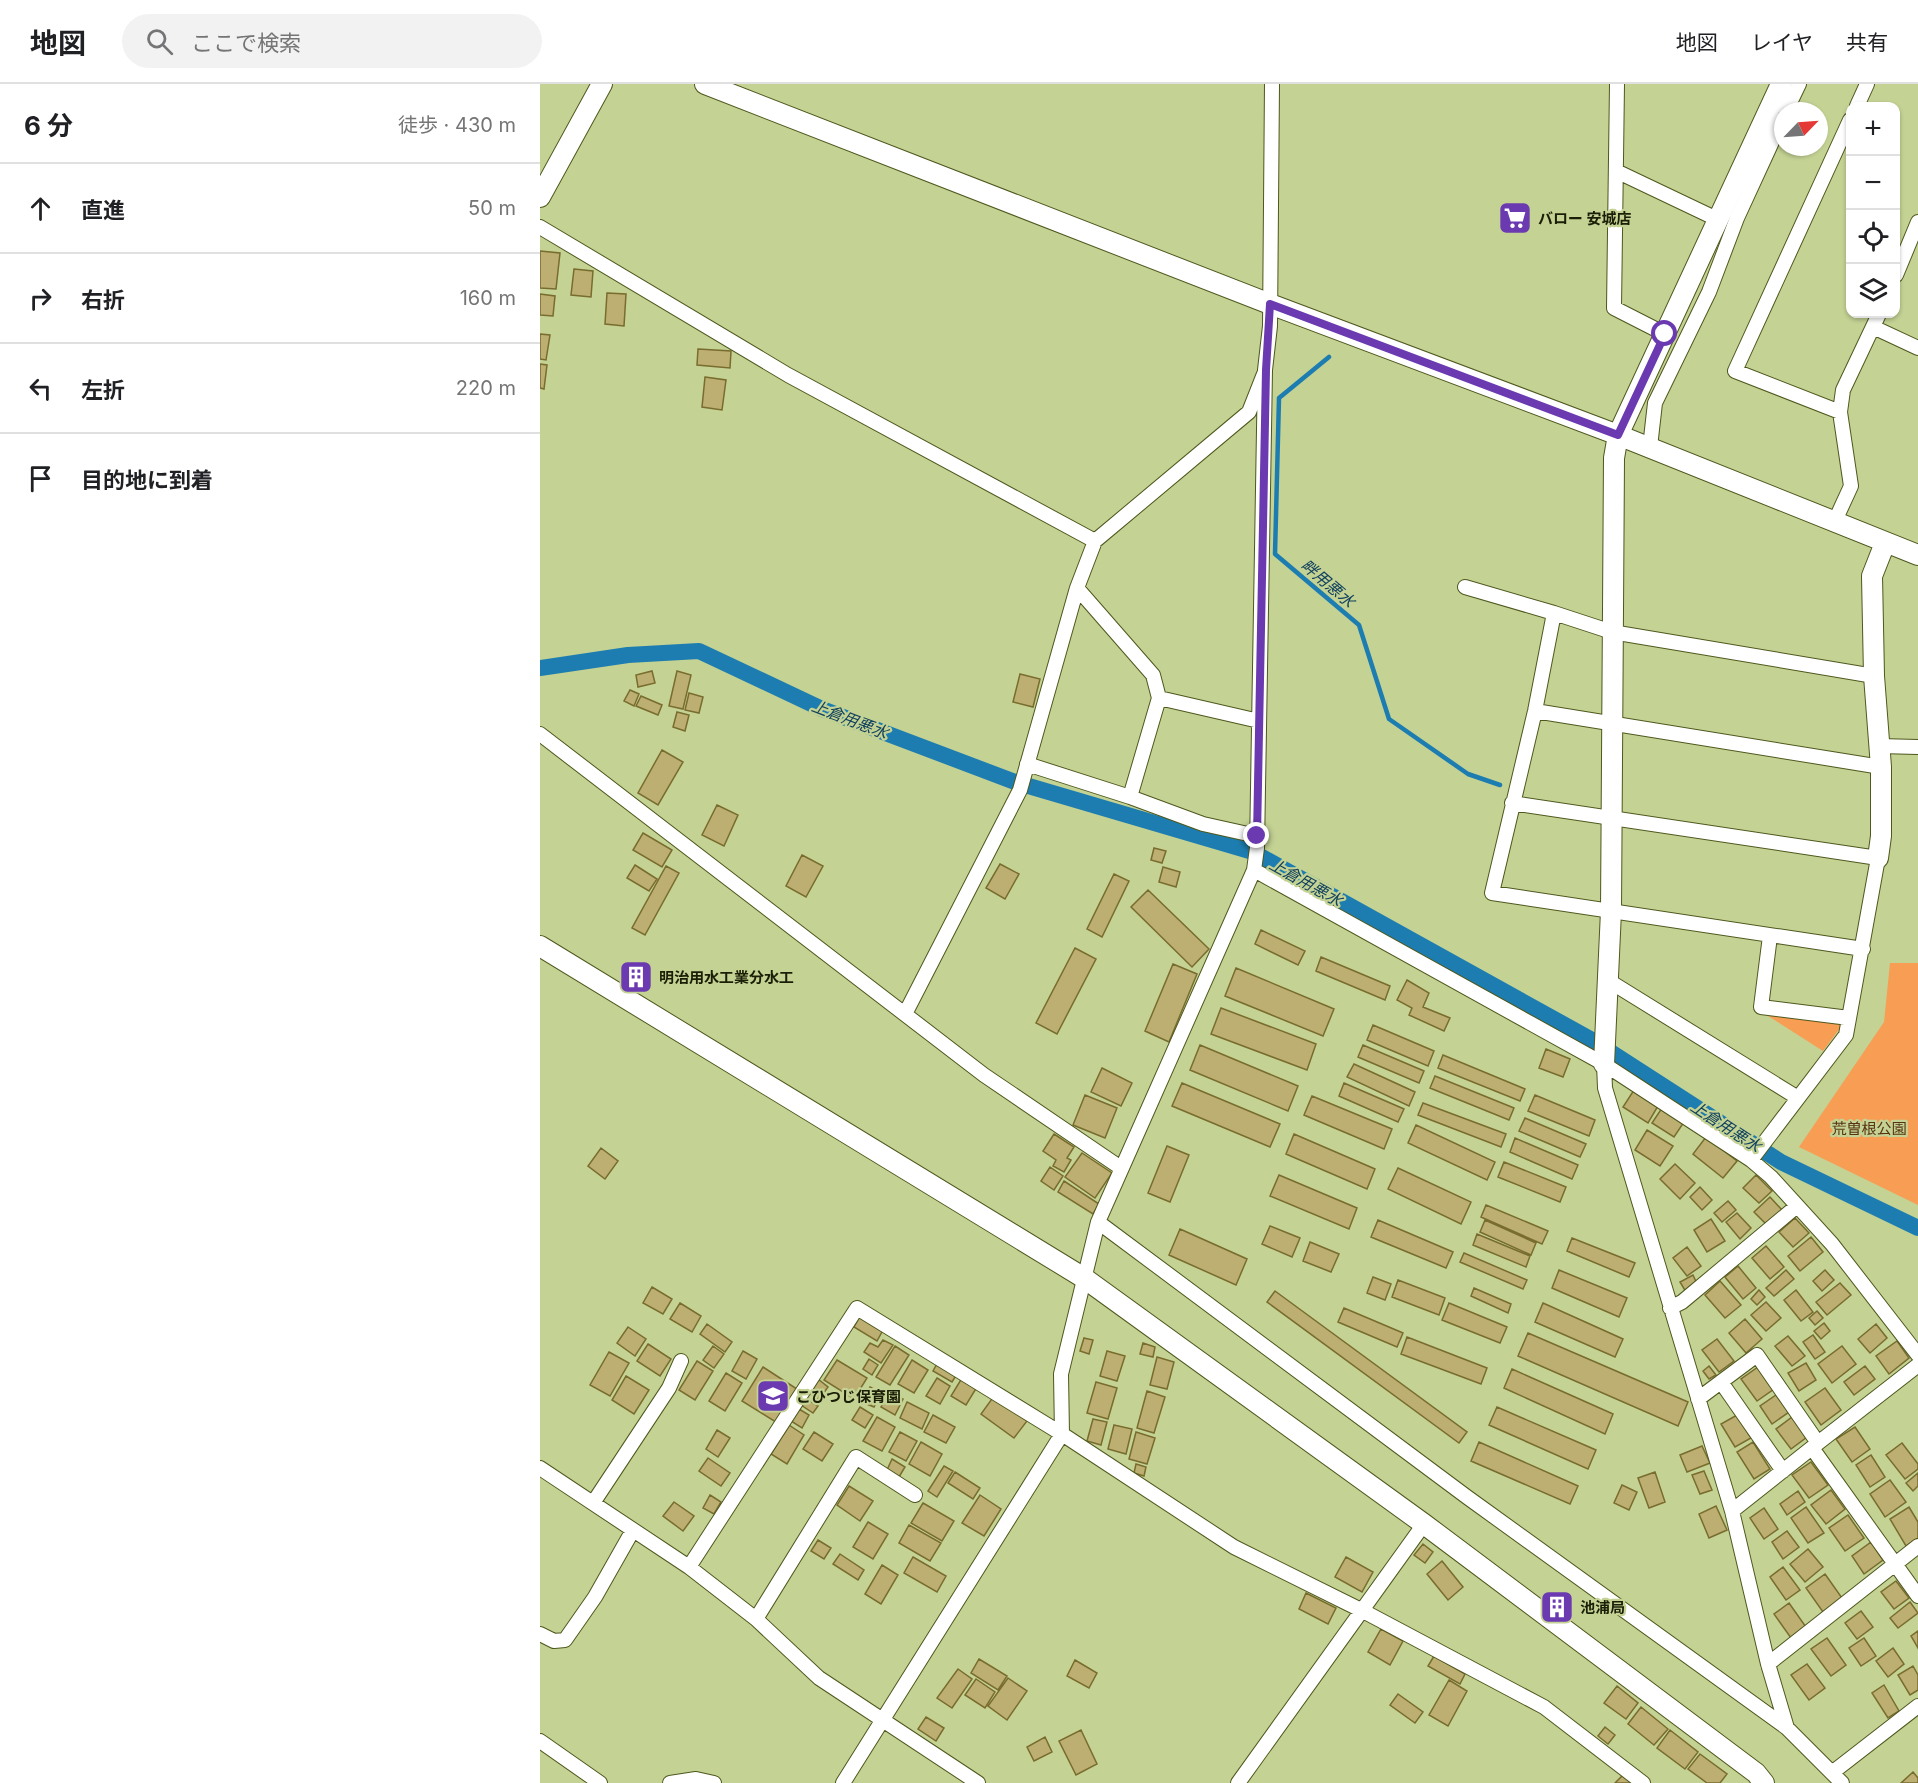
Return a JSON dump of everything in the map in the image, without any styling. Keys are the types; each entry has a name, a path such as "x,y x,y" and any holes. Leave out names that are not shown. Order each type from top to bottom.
{"street":[{"path":"540,197 602,84"},
{"path":"705,84 1270,304 1650,447 1918,555"},
{"path":"843,1783 1062,1434 1062,1374 1098,1222 1254,870 1257,842 1266,370 1270,304 1272,84"},
{"path":"1617,84 1614,308 1665,334"},
{"path":"1781,84 1618,435 1614,458 1611,911 1604,1064 1605,1088 1732,1511 1768,1664 1787,1728"},
{"path":"1790,102 1799,84"},
{"path":"1859,102 1867,84"},
{"path":"1840,412 1735,371 1846,131"},
{"path":"1650,447 1655,403 1709,292 1737,218 1774,138"},
{"path":"1616,171 1719,220"},
{"path":"1900,265 1918,222"},
{"path":"540,227 788,375 1095,541"},
{"path":"1834,523 1851,486 1840,412 1843,390 1877,318"},
{"path":"1873,327 1918,348"},
{"path":"905,1014 1020,790 1077,588 1095,541 1249,412 1266,370"},
{"path":"1751,1160 1846,1035 1863,949 1881,836 1881,767 1874,676 1872,576 1885,543"},
{"path":"1465,587 1612,632 1874,676"},
{"path":"1077,588 1153,675 1159,698 1130,797"},
{"path":"1554,613 1535,711 1492,893 1863,949"},
{"path":"1159,698 1259,721"},
{"path":"1535,711 1881,767"},
{"path":"540,734 984,1076 1121,1168"},
{"path":"1879,746 1918,747"},
{"path":"1026,769 1130,797 1257,842"},
{"path":"1512,803 1878,858"},
{"path":"1254,870 1604,1064 1751,1160 1771,1177 1832,1244 1918,1355"},
{"path":"1770,936 1761,1007 1849,1018"},
{"path":"540,946 1084,1278 1424,1524 1756,1773 1764,1783"},
{"path":"1609,981 1798,1098"},
{"path":"1670,1308 1682,1302 1797,1206"},
{"path":"1098,1222 1448,1483 1787,1728 1838,1778 1918,1706"},
{"path":"689,1567 857,1308 1062,1434 1234,1547 1363,1611 1544,1707 1643,1783"},
{"path":"1698,1399 1757,1355 1815,1446 1918,1596"},
{"path":"593,1503 669,1389 681,1361"},
{"path":"1732,1511 1918,1365"},
{"path":"1720,1382 1783,1471"},
{"path":"756,1619 856,1457 915,1496"},
{"path":"540,1468 689,1567 756,1619 819,1678 978,1783"},
{"path":"1238,1783 1424,1524"},
{"path":"540,1634 554,1641 565,1640 595,1597 633,1530"},
{"path":"1768,1664 1918,1546"},
{"path":"540,1741 600,1783"},
{"path":"670,1783 696,1779 714,1783"}],"green space":[{"name":"荒曽根公園","path":"1890,963 1918,963 1918,1205 1799,1147 1884,1022"},
{"path":"1765,1014 1842,1020 1840,1028 1823,1051"}],"building":[{"path":"540,251 560,253 556,289 540,288"},
{"path":"574,269 593,271 591,297 571,295"},
{"path":"607,293 626,294 624,326 605,324"},
{"path":"540,294 555,296 553,316 540,315"},
{"path":"540,334 550,335 546,360 540,359"},
{"path":"698,349 731,351 730,368 697,365"},
{"path":"540,364 547,365 544,389 540,388"},
{"path":"705,377 726,380 722,410 702,407"},
{"path":"652,671 655,683 638,687 636,675"},
{"path":"677,671 691,675 683,709 669,706"},
{"path":"1020,674 1040,679 1033,707 1013,702"},
{"path":"630,690 639,694 634,706 624,701"},
{"path":"689,693 703,697 699,713 685,710"},
{"path":"641,696 662,705 658,715 636,706"},
{"path":"677,712 689,715 685,731 673,727"},
{"path":"662,750 683,762 658,805 638,793"},
{"path":"717,805 738,815 724,846 702,835"},
{"path":"643,833 672,850 662,867 633,850"},
{"path":"1154,848 1166,851 1162,863 1151,860"},
{"path":"802,855 823,866 806,897 786,886"},
{"path":"1000,864 1019,874 1005,899 986,888"},
{"path":"635,865 657,879 649,891 627,878"},
{"path":"666,866 679,873 645,935 632,928"},
{"path":"1163,867 1180,872 1176,887 1159,882"},
{"path":"1114,874 1129,881 1102,937 1087,929"},
{"path":"1148,890 1209,949 1192,967 1131,907"},
{"path":"1261,930 1305,951 1298,965 1255,944"},
{"path":"1075,948 1096,959 1057,1034 1036,1023"},
{"path":"1321,957 1390,986 1385,1000 1316,971"},
{"path":"1173,964 1197,974 1169,1042 1145,1031"},
{"path":"1236,968 1334,1009 1323,1036 1225,996"},
{"name":"明治用水工業分水工","path":"639,970 644,973 635,987 628,982 635,971"},
{"path":"1407,980 1429,993 1423,1007 1450,1018 1444,1031 1409,1015 1412,1008 1397,1000"},
{"path":"1221,1008 1316,1044 1307,1070 1211,1034"},
{"path":"1373,1025 1434,1051 1428,1066 1367,1040"},
{"path":"1200,1045 1298,1086 1288,1111 1190,1070"},
{"path":"1363,1045 1424,1071 1419,1083 1358,1057"},
{"path":"1546,1049 1570,1059 1563,1077 1539,1068"},
{"path":"1443,1055 1525,1089 1520,1101 1438,1068"},
{"path":"1354,1064 1415,1092 1409,1106 1347,1077"},
{"path":"1102,1068 1132,1083 1121,1106 1091,1092"},
{"path":"1435,1076 1514,1108 1509,1120 1430,1088"},
{"path":"1182,1083 1280,1124 1270,1147 1172,1106"},
{"path":"1344,1083 1404,1109 1398,1122 1339,1096"},
{"path":"1634,1090 1658,1106 1648,1123 1623,1107"},
{"path":"1085,1095 1117,1108 1105,1138 1073,1125"},
{"path":"1535,1095 1595,1120 1589,1136 1528,1111"},
{"path":"1312,1096 1392,1129 1384,1149 1304,1115"},
{"path":"1423,1103 1506,1134 1501,1147 1418,1115"},
{"path":"1662,1108 1684,1122 1674,1137 1652,1123"},
{"path":"1525,1118 1586,1144 1580,1157 1519,1131"},
{"path":"1416,1125 1495,1162 1487,1180 1408,1143"},
{"path":"1647,1130 1673,1146 1660,1166 1635,1150"},
{"path":"1054,1134 1074,1147 1067,1158 1071,1160 1064,1172 1053,1166 1056,1160 1043,1151"},
{"path":"1294,1134 1375,1169 1367,1189 1286,1154"},
{"path":"1706,1137 1737,1161 1723,1178 1693,1154"},
{"path":"1515,1138 1578,1165 1572,1179 1510,1152"},
{"path":"1167,1146 1189,1155 1170,1202 1148,1193"},
{"path":"601,1148 618,1161 605,1179 588,1166"},
{"path":"1082,1153 1112,1173 1095,1198 1065,1177"},
{"path":"1504,1162 1566,1187 1560,1202 1498,1177"},
{"path":"1675,1164 1695,1183 1680,1199 1660,1179"},
{"path":"1050,1167 1063,1176 1054,1190 1041,1181"},
{"path":"1398,1168 1471,1202 1461,1224 1388,1189"},
{"path":"1279,1175 1357,1208 1349,1229 1270,1196"},
{"path":"1756,1175 1772,1191 1759,1203 1743,1188"},
{"path":"1064,1181 1099,1204 1093,1214 1058,1192"},
{"path":"1700,1187 1712,1200 1702,1210 1690,1197"},
{"path":"1770,1197 1782,1210 1766,1224 1754,1212"},
{"path":"1728,1201 1736,1210 1722,1222 1714,1213"},
{"path":"1486,1205 1548,1231 1542,1244 1481,1217"},
{"path":"1737,1213 1751,1228 1740,1239 1726,1222"},
{"path":"1795,1218 1809,1233 1793,1247 1779,1232"},
{"path":"1711,1219 1725,1241 1707,1252 1694,1230"},
{"path":"1378,1220 1453,1252 1446,1268 1371,1237"},
{"path":"1485,1220 1536,1243 1531,1255 1480,1232"},
{"path":"1270,1226 1300,1238 1292,1257 1262,1244"},
{"path":"1180,1229 1247,1259 1236,1285 1169,1255"},
{"path":"1477,1234 1530,1256 1526,1267 1473,1245"},
{"path":"1811,1237 1823,1252 1800,1271 1788,1256"},
{"path":"1572,1238 1635,1263 1629,1277 1567,1251"},
{"path":"1310,1242 1339,1254 1331,1272 1303,1261"},
{"path":"1766,1246 1784,1267 1770,1279 1752,1258"},
{"path":"1687,1247 1701,1266 1687,1276 1673,1258"},
{"path":"1464,1253 1527,1280 1523,1289 1460,1262"},
{"path":"1738,1266 1756,1288 1743,1299 1725,1277"},
{"path":"1559,1270 1627,1298 1619,1317 1552,1288"},
{"path":"1786,1270 1794,1279 1774,1296 1766,1288"},
{"path":"1825,1270 1834,1280 1822,1291 1813,1281"},
{"path":"1693,1275 1698,1286 1686,1292 1680,1282"},
{"path":"1373,1277 1391,1284 1385,1300 1367,1293"},
{"path":"1398,1280 1445,1298 1439,1315 1392,1297"},
{"path":"1720,1281 1741,1305 1725,1318 1705,1295"},
{"path":"1840,1283 1851,1295 1827,1315 1816,1302"},
{"path":"652,1287 672,1299 663,1314 643,1303"},
{"path":"1474,1288 1511,1304 1508,1313 1471,1296"},
{"path":"1759,1290 1765,1297 1757,1305 1751,1299"},
{"path":"1796,1290 1813,1312 1801,1321 1784,1300"},
{"path":"1275,1291 1467,1432 1459,1443 1267,1302"},
{"path":"1766,1302 1781,1318 1766,1331 1751,1315"},
{"path":"680,1303 701,1316 692,1332 670,1319"},
{"path":"1449,1303 1507,1327 1500,1343 1442,1320"},
{"path":"1543,1303 1623,1339 1615,1357 1535,1322"},
{"path":"1344,1308 1403,1333 1397,1347 1338,1322"},
{"path":"1817,1311 1823,1318 1815,1325 1809,1318"},
{"path":"860,1316 883,1330 877,1341 854,1327"},
{"path":"1745,1319 1762,1339 1746,1353 1729,1333"},
{"path":"1824,1323 1830,1331 1821,1339 1814,1331"},
{"path":"707,1324 732,1342 725,1352 700,1334"},
{"path":"1876,1324 1887,1338 1870,1353 1858,1339"},
{"path":"628,1327 646,1339 635,1356 617,1343"},
{"path":"1528,1333 1688,1402 1678,1426 1518,1356"},
{"path":"1813,1335 1825,1352 1815,1359 1803,1342"},
{"path":"1788,1336 1805,1356 1792,1366 1775,1346"},
{"path":"1407,1337 1487,1368 1481,1384 1401,1354"},
{"path":"1084,1338 1093,1340 1089,1354 1080,1351"},
{"path":"1717,1339 1734,1361 1719,1372 1702,1350"},
{"path":"883,1340 893,1345 881,1363 864,1352 870,1343 878,1347"},
{"path":"1897,1341 1909,1358 1889,1374 1876,1356"},
{"path":"1143,1343 1155,1347 1153,1357 1140,1354"},
{"path":"648,1344 671,1359 660,1376 637,1361"},
{"path":"713,1346 724,1354 714,1368 703,1360"},
{"path":"895,1346 909,1355 890,1385 876,1377"},
{"path":"1842,1346 1856,1364 1832,1383 1818,1364"},
{"path":"743,1351 757,1359 746,1379 732,1371"},
{"path":"1107,1351 1125,1356 1117,1381 1100,1376"},
{"path":"609,1352 629,1363 610,1396 590,1385"},
{"path":"1157,1357 1174,1362 1167,1389 1150,1385"},
{"path":"869,1359 878,1365 872,1375 863,1369"},
{"path":"837,1360 867,1378 854,1399 824,1380"},
{"path":"912,1360 928,1370 914,1393 898,1384"},
{"path":"697,1361 713,1371 695,1400 679,1390"},
{"path":"938,1362 957,1374 952,1382 933,1371"},
{"path":"1806,1363 1816,1380 1799,1391 1788,1373"},
{"path":"1709,1366 1716,1375 1709,1379 1703,1371"},
{"path":"1865,1366 1875,1379 1854,1395 1844,1382"},
{"path":"763,1367 800,1391 779,1424 742,1401"},
{"path":"1758,1367 1774,1389 1757,1401 1741,1379"},
{"path":"1512,1369 1613,1414 1605,1434 1504,1388"},
{"path":"726,1373 742,1383 725,1411 709,1401"},
{"path":"626,1376 649,1390 634,1414 612,1400"},
{"path":"937,1378 950,1386 940,1404 926,1396"},
{"path":"962,1378 977,1387 966,1405 951,1396"},
{"path":"818,1379 828,1387 819,1400 809,1393"},
{"path":"1096,1382 1117,1388 1108,1419 1087,1413"},
{"path":"870,1387 881,1393 874,1407 862,1402"},
{"path":"1825,1388 1841,1410 1821,1425 1805,1402"},
{"path":"1147,1391 1165,1397 1154,1433 1137,1428"},
{"path":"889,1392 903,1399 895,1415 881,1407"},
{"path":"1776,1395 1789,1412 1772,1424 1760,1406"},
{"path":"994,1396 1027,1421 1014,1438 981,1414"},
{"path":"805,1398 818,1406 813,1413 801,1405"},
{"path":"907,1402 929,1413 922,1429 900,1418"},
{"path":"860,1407 873,1415 865,1428 852,1420"},
{"path":"1497,1407 1596,1450 1588,1469 1489,1425"},
{"path":"799,1409 809,1415 802,1428 791,1421"},
{"path":"933,1415 955,1427 946,1443 924,1432"},
{"path":"1737,1415 1751,1438 1735,1447 1721,1424"},
{"path":"877,1417 895,1427 882,1451 863,1441"},
{"path":"1792,1417 1807,1437 1791,1449 1776,1429"},
{"path":"1093,1419 1107,1422 1101,1445 1087,1441"},
{"path":"789,1425 804,1435 787,1464 771,1454"},
{"path":"1114,1425 1132,1429 1126,1454 1108,1449"},
{"path":"1855,1427 1870,1449 1852,1462 1836,1439"},
{"path":"717,1430 730,1438 718,1457 706,1449"},
{"path":"814,1432 833,1444 822,1461 803,1449"},
{"path":"900,1432 917,1441 906,1461 889,1452"},
{"path":"1136,1432 1155,1438 1147,1464 1129,1459"},
{"path":"921,1442 942,1454 930,1476 909,1464"},
{"path":"1479,1442 1578,1486 1570,1504 1471,1461"},
{"path":"1753,1442 1770,1469 1754,1479 1737,1452"},
{"path":"1902,1443 1918,1464 1918,1469 1905,1479 1886,1455"},
{"path":"1702,1446 1710,1463 1687,1472 1680,1455"},
{"path":"1871,1455 1885,1477 1870,1487 1856,1465"},
{"path":"708,1458 730,1473 721,1486 699,1471"},
{"path":"892,1459 905,1467 899,1477 887,1470"},
{"path":"1811,1462 1828,1485 1809,1498 1792,1475"},
{"path":"1136,1464 1146,1467 1144,1476 1134,1473"},
{"path":"944,1466 953,1471 937,1497 928,1491"},
{"path":"1704,1471 1712,1490 1700,1494 1692,1475"},
{"path":"955,1472 980,1488 973,1499 948,1483"},
{"path":"1655,1472 1665,1502 1649,1508 1638,1478"},
{"path":"1918,1473 1918,1486 1913,1491 1906,1483"},
{"path":"1890,1480 1906,1502 1885,1517 1870,1494"},
{"path":"1622,1485 1637,1492 1629,1510 1614,1503"},
{"path":"849,1486 873,1501 860,1521 837,1505"},
{"path":"1831,1490 1845,1509 1826,1524 1811,1505"},
{"path":"1798,1491 1805,1502 1787,1515 1780,1504"},
{"path":"710,1495 721,1502 714,1514 703,1508"},
{"path":"980,1495 1001,1509 984,1536 962,1523"},
{"path":"674,1502 694,1516 683,1531 663,1516"},
{"path":"923,1503 954,1521 942,1541 911,1523"},
{"path":"1716,1506 1727,1530 1709,1538 1699,1514"},
{"path":"1806,1507 1824,1533 1808,1543 1791,1518"},
{"path":"1909,1507 1918,1522 1918,1538 1906,1546 1890,1519"},
{"path":"1764,1508 1778,1529 1764,1539 1750,1518"},
{"path":"1848,1515 1864,1538 1845,1551 1829,1528"},
{"path":"868,1522 888,1534 873,1559 853,1547"},
{"path":"909,1525 941,1543 930,1561 899,1543"},
{"path":"1787,1531 1799,1547 1783,1559 1772,1542"},
{"path":"818,1540 831,1548 824,1559 811,1551"},
{"path":"1871,1542 1883,1560 1864,1574 1852,1556"},
{"path":"1423,1544 1433,1552 1425,1563 1414,1555"},
{"path":"1808,1549 1823,1567 1805,1582 1790,1564"},
{"path":"840,1554 864,1570 858,1580 833,1564"},
{"path":"913,1557 946,1576 937,1592 904,1573"},
{"path":"1346,1557 1373,1572 1362,1592 1335,1577"},
{"path":"1442,1561 1463,1587 1448,1600 1427,1574"},
{"path":"882,1565 898,1575 881,1604 865,1594"},
{"path":"1783,1567 1800,1590 1786,1600 1770,1577"},
{"path":"1825,1574 1842,1598 1823,1612 1806,1588"},
{"path":"1896,1581 1909,1598 1894,1609 1881,1592"},
{"path":"1306,1593 1336,1608 1328,1624 1299,1609"},
{"path":"1910,1602 1918,1613 1898,1628 1890,1618"},
{"path":"1789,1603 1806,1627 1791,1638 1774,1614"},
{"path":"1861,1611 1873,1627 1857,1639 1845,1623"},
{"path":"1381,1629 1403,1641 1390,1665 1368,1652"},
{"path":"1918,1631 1918,1648 1911,1636"},
{"path":"1827,1638 1846,1665 1831,1676 1811,1649"},
{"path":"1864,1638 1876,1656 1861,1666 1849,1648"},
{"path":"1893,1648 1904,1664 1888,1677 1876,1661"},
{"path":"1434,1656 1465,1674 1460,1684 1428,1666"},
{"path":"979,1659 1007,1676 998,1690 971,1673"},
{"path":"1075,1660 1097,1673 1089,1688 1067,1676"},
{"path":"1807,1664 1825,1688 1809,1700 1791,1675"},
{"path":"1913,1666 1918,1675 1918,1690 1910,1695 1898,1675"},
{"path":"958,1669 972,1679 952,1708 937,1698"},
{"path":"1008,1678 1027,1691 1007,1720 988,1706"},
{"path":"976,1679 995,1692 985,1708 965,1695"},
{"path":"1449,1680 1467,1691 1448,1726 1429,1715"},
{"path":"1884,1685 1899,1711 1888,1718 1872,1693"},
{"path":"1617,1686 1638,1703 1626,1719 1604,1703"},
{"path":"1398,1694 1423,1712 1415,1723 1390,1705"},
{"path":"1641,1707 1668,1729 1654,1745 1628,1724"},
{"path":"926,1717 944,1728 936,1741 918,1729"},
{"path":"1605,1727 1615,1735 1608,1744 1598,1736"},
{"path":"1081,1730 1097,1764 1076,1775 1059,1741"},
{"path":"1670,1730 1698,1752 1685,1769 1657,1748"},
{"path":"1045,1737 1052,1752 1034,1761 1027,1747"},
{"path":"1700,1754 1727,1774 1720,1783 1707,1783 1688,1769"},
{"path":"1913,1772 1918,1778 1918,1783 1901,1783"},
{"path":"1623,1775 1632,1783 1615,1783"}],"waterway":[{"name":"畔用悪水","path":"1329,357 1279,398 1275,554 1359,625 1389,719 1468,774 1500,785"},
{"name":"上倉用悪水","path":"540,668 628,655 699,651 822,709 1015,782 1253,852 1592,1040 1781,1162 1918,1228"}],"place":[{"name":"バロー 安城店","path":"1515,218"},
{"name":"明治用水工業分水工","path":"636,977"},
{"name":"こひつじ保育園","path":"773,1396"},
{"name":"池浦局","path":"1557,1607"}],"route":[{"path":"1257,836 1266,370 1270,304 1618,435 1665,334"}]}
